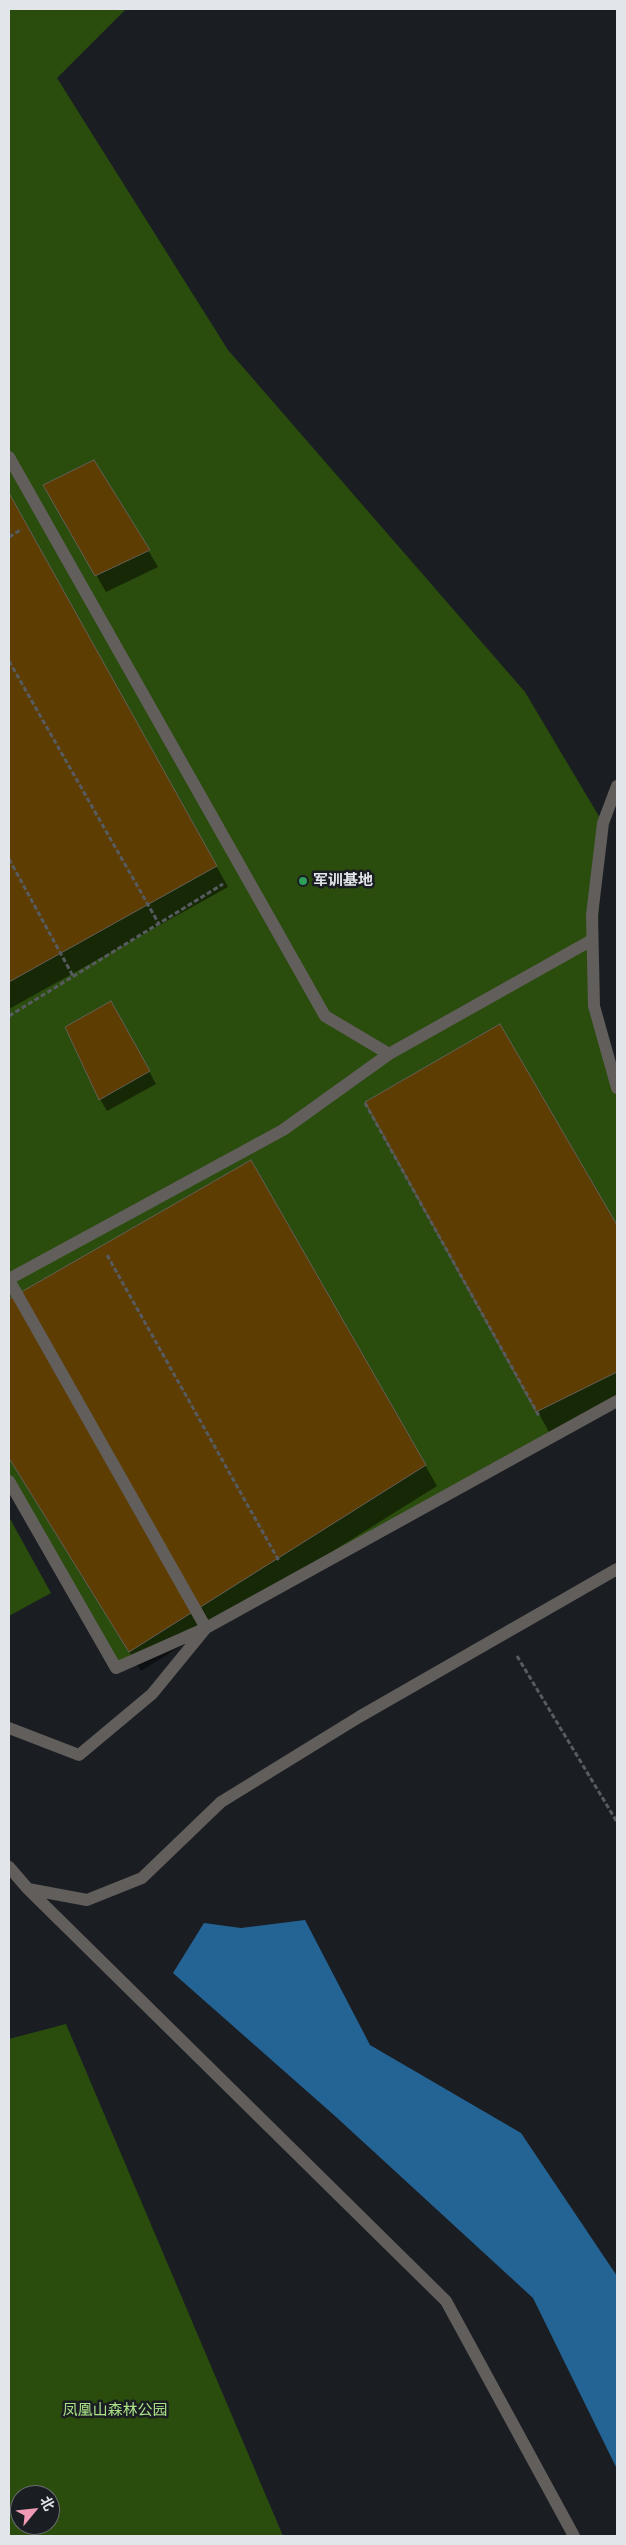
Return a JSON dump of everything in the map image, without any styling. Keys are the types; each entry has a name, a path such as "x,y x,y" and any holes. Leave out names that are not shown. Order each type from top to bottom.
{"street":[{"path":"9,458 325,1016 389,1054"},
{"path":"617,786 602,822 592,915 594,1006 617,1088"},
{"path":"206,1628 9,1280 283,1130 389,1054 592,940"},
{"path":"9,1481 116,1668 206,1628 550,1436 617,1401"},
{"path":"28,1890 87,1900 142,1878 221,1802 359,1717 617,1569"},
{"path":"9,1728 79,1755 152,1694 206,1628"},
{"path":"9,1868 28,1890 446,2301 574,2536"}],"path":[{"path":"9,661 159,924"},
{"path":"9,859 73,976"},
{"path":"9,1016 243,872"},
{"path":"352,1080 550,1436"},
{"path":"94,1233 290,1580"},
{"path":"504,1634 617,1822"}],"green space":[{"name":"军训基地","path":"9,9 126,9 57,78 228,350 525,692 603,823 594,1006 617,1086 617,1401 290,1581 116,1668 9,1481"},
{"path":"9,1517 51,1593 9,1616"},
{"name":"凤凰山森林公园","path":"66,2024 283,2536 9,2536 9,2039"}],"water":[{"path":"305,1920 370,2045 521,2133 617,2276 617,2469 533,2298 335,2116 173,1973 204,1923 241,1928"}],"building":[{"path":"94,460 150,550 95,576 43,485"},
{"path":"9,493 217,866 9,982"},
{"path":"111,1001 150,1071 99,1100 65,1027"},
{"path":"500,1024 617,1225 617,1372 536,1412 365,1102"},
{"path":"251,1160 426,1465 129,1652 9,1458 9,1299"}],"place":[{"name":"军训基地","path":"303,881"}]}
